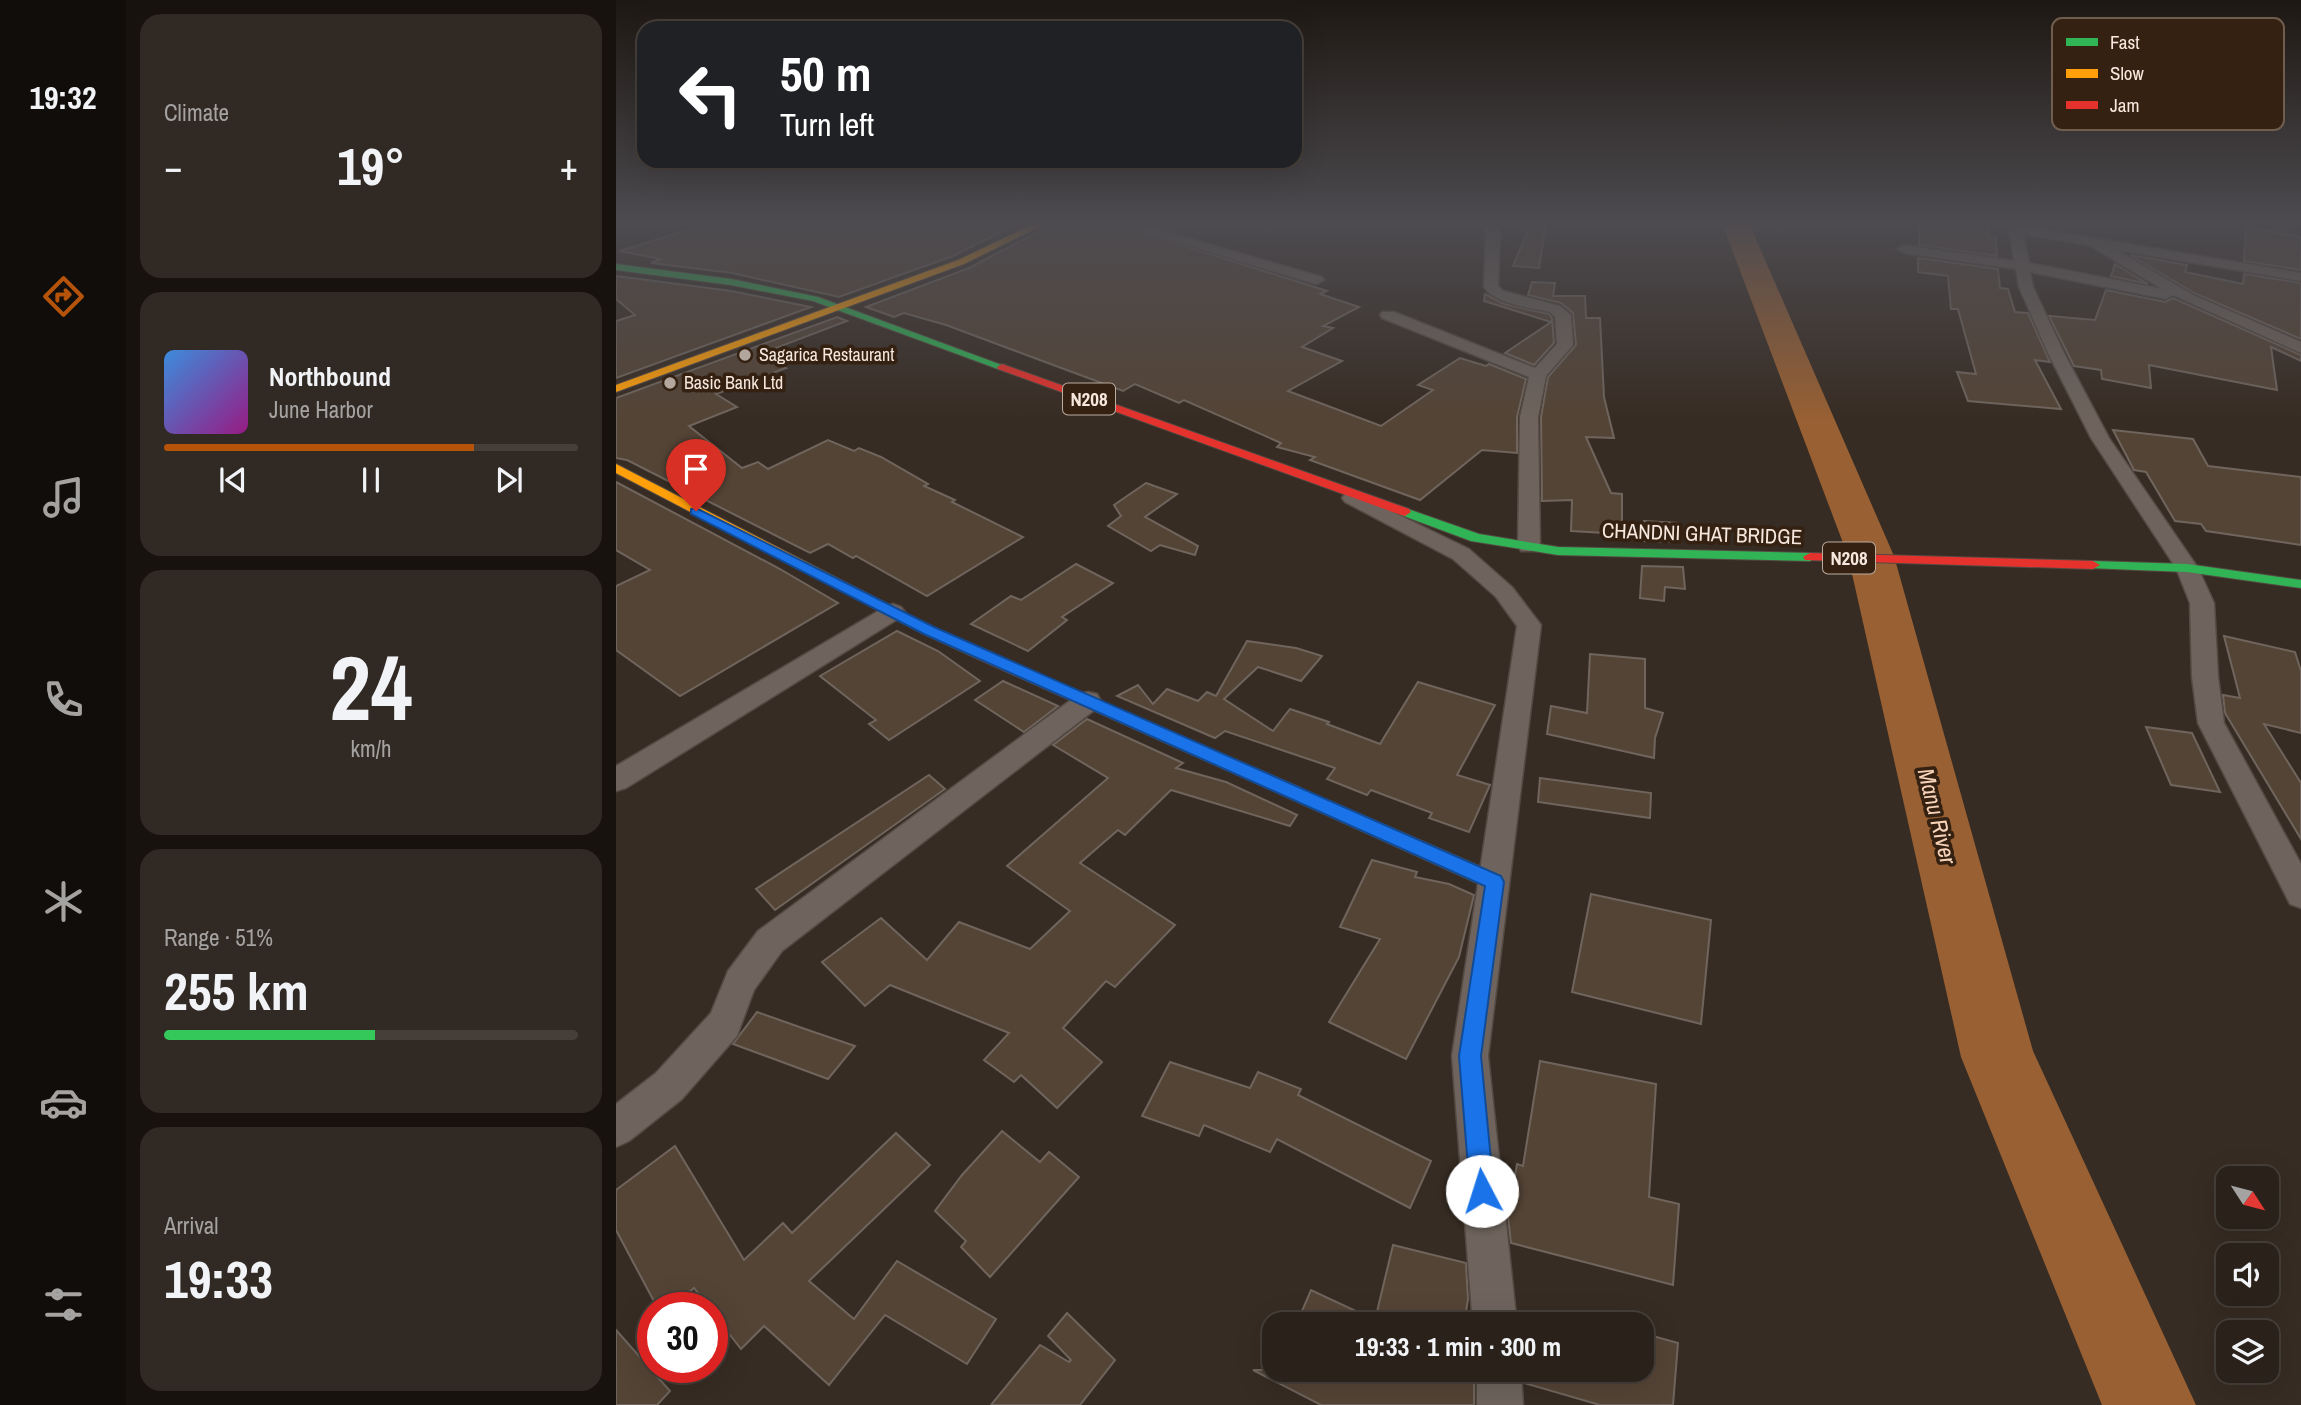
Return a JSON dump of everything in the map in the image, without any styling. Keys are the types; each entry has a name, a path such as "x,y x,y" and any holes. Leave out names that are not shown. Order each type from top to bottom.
{"main road":[{"name":"N208","path":"763,289 815,299 1476,538 1529,546"},
{"path":"616,389 890,289"},
{"path":"616,468 893,612 1495,882"},
{"name":"CHANDNI GHAT BRIDGE","path":"1529,546 1558,551 2187,568"},
{"name":"N208","path":"2187,568 2301,584"}],"street":[{"path":"1494,289 1498,293 1555,309 1563,315 1565,345 1538,375 1529,417 1529,546"},
{"path":"2027,289 2100,438 2187,568 2202,603 2206,633 2205,677 2211,723 2301,894"},
{"path":"2140,289 2189,298"},
{"path":"2173,289 2301,348"},
{"path":"1388,315 1538,375"},
{"path":"1326,484 1461,554 1504,593 1528,625 1470,1056 1494,1312"},
{"path":"616,780 893,612"},
{"path":"616,1128 669,1086 725,1024 740,982 770,941 1088,701"},
{"path":"1499,1382 1500,1405"}],"building":[{"path":"616,289 712,289 811,307 616,378 616,321 635,315 616,299"},
{"path":"801,289 862,289 839,297"},
{"path":"915,289 1319,289 1327,291 1320,294 1359,307 1323,326 1333,328 1302,347 1342,361 1288,391 1381,426 1433,390 1418,385 1460,358 1486,366 1489,364 1526,379 1517,417 1517,453 1482,450 1420,500 1310,460 1315,457 1277,447 1281,443 1184,400 1179,403 1135,384 1123,391 946,325 904,313 894,317 866,307"},
{"path":"1530,289 1554,289 1553,296 1585,296 1586,318 1600,318 1604,397 1614,438 1586,437 1611,493 1622,494 1622,534 1571,531 1572,500 1542,501 1541,417 1548,377 1576,345 1573,313 1561,303 1528,295"},
{"path":"1949,289 2008,289 2015,312 2028,313 2050,362 2035,360 2061,409 1968,401 1957,372 1976,374 1958,309 1951,309"},
{"path":"2187,289 2301,289 2301,339"},
{"path":"2106,290 2165,302 2173,298 2301,355 2301,361 2271,347 2277,390 2149,365 2151,388 2102,379 2101,370 2074,366 2049,316 2095,320"},
{"path":"1485,294 1504,304 1549,314 1552,318 1554,343 1534,365 1505,353 1551,322 1484,301"},
{"path":"837,317 847,321 760,354 786,368 716,394 737,407 689,426 742,468 758,462 768,469 828,440 854,451 859,448 881,457 928,484 924,486 955,500 952,502 1023,537 927,596 856,556 853,558 828,544 810,553 627,460 616,458 616,398"},
{"path":"2113,430 2193,439 2208,466 2301,477 2301,545 2206,531 2201,524 2175,521 2146,472 2134,470"},
{"path":"616,482 838,603 680,696 616,650 616,586 650,570 616,550"},
{"path":"1146,483 1177,494 1145,517 1198,546 1195,555 1160,545 1151,551 1108,526 1121,516 1114,505"},
{"path":"1644,521 1678,523 1680,542 1643,541"},
{"path":"1076,564 1113,583 1062,617 1067,620 1028,651 971,624 1011,596 1021,600"},
{"path":"1642,566 1683,567 1685,589 1665,587 1664,601 1640,598"},
{"path":"897,631 938,651 980,681 889,740 869,724 876,720 820,676"},
{"path":"2224,636 2295,652 2301,671 2301,733 2264,724 2301,783 2301,839 2225,713 2223,695 2240,698"},
{"path":"1247,641 1296,648 1322,656 1301,681 1258,667 1224,699 1273,731 1290,709 1380,744 1418,682 1495,705 1457,775 1490,785 1469,832 1429,818 1432,813 1371,790 1367,795 1327,779 1335,768 1225,731 1215,738 1117,696 1138,685 1153,704 1167,689 1198,701 1207,692 1216,696"},
{"path":"1590,654 1645,659 1645,708 1663,713 1655,738 1654,758 1547,734 1551,706 1587,713"},
{"path":"1003,681 1058,706 1024,732 975,700"},
{"path":"1087,719 1183,763 1176,768 1226,782 1297,815 1290,826 1171,790 1125,835 1118,830 1080,863 1175,925 1115,987 1106,981 1063,1028 1102,1062 1057,1108 1021,1075 1014,1082 984,1060 1009,1033 890,985 865,1006 822,962 881,918 927,960 959,922 1030,949 1070,911 1007,866 1108,778 1053,745"},
{"path":"2146,727 2192,733 2220,792 2171,785"},
{"path":"929,775 945,789 775,910 756,889"},
{"path":"1540,778 1651,793 1650,818 1538,802"},
{"path":"1372,860 1417,872 1415,877 1449,884 1474,895 1459,957 1406,1059 1329,1022 1380,939 1340,927"},
{"path":"1591,894 1711,920 1701,1024 1572,992"},
{"path":"757,1012 855,1046 828,1079 733,1044"},
{"path":"1540,1061 1656,1084 1649,1197 1679,1204 1673,1285 1511,1243 1508,1217 1517,1164 1523,1166"},
{"path":"1170,1062 1250,1088 1258,1072 1301,1089 1298,1095 1431,1161 1410,1208 1277,1139 1270,1152 1204,1125 1199,1136 1142,1116"},
{"path":"1002,1131 1040,1162 1049,1152 1079,1177 990,1277 961,1247 966,1241 935,1211 962,1175"},
{"path":"896,1133 930,1165 809,1281 854,1319 897,1261 996,1319 967,1364 885,1315 829,1385 764,1326 741,1349 728,1332 728,1292 697,1292 694,1288 689,1292 649,1292 616,1230 616,1190 675,1146 744,1260 783,1223 792,1233"},
{"path":"1393,1245 1466,1263 1466,1312 1377,1312"},
{"path":"1311,1290 1358,1312 1302,1312"},
{"path":"1067,1313 1115,1360 1080,1405 991,1405 1040,1345 1069,1362 1071,1360 1048,1336"},
{"path":"616,1330 637,1354 637,1383 663,1383 670,1391 657,1405 616,1405"},
{"path":"1654,1336 1678,1343 1673,1405 1600,1405 1524,1383 1654,1382"},
{"path":"1276,1382 1474,1382 1474,1405 1321,1405"}],"waterway":[{"name":"Manu River","path":"1762,289 1871,556 1998,1057 2149,1405"}],"traffic: fast":[{"path":"763,289 815,299 1002,367"},
{"path":"1405,512 1476,538 1558,551 1810,557"},
{"path":"2093,565 2187,568 2301,584"},
{"path":"1295,793 1495,882"}],"traffic: slow":[{"path":"616,389 889,289"},
{"path":"616,468 929,631 981,654"}],"traffic: jam":[{"path":"1002,367 1405,512"},
{"path":"1810,557 2093,565"},
{"path":"981,654 1295,793"}],"place":[{"name":"Sagarica Restaurant","path":"745,355"},
{"name":"Basic Bank Ltd","path":"670,383"}],"route":[{"path":"696,511 929,631 1495,882 1470,1056 1482,1191"}]}
